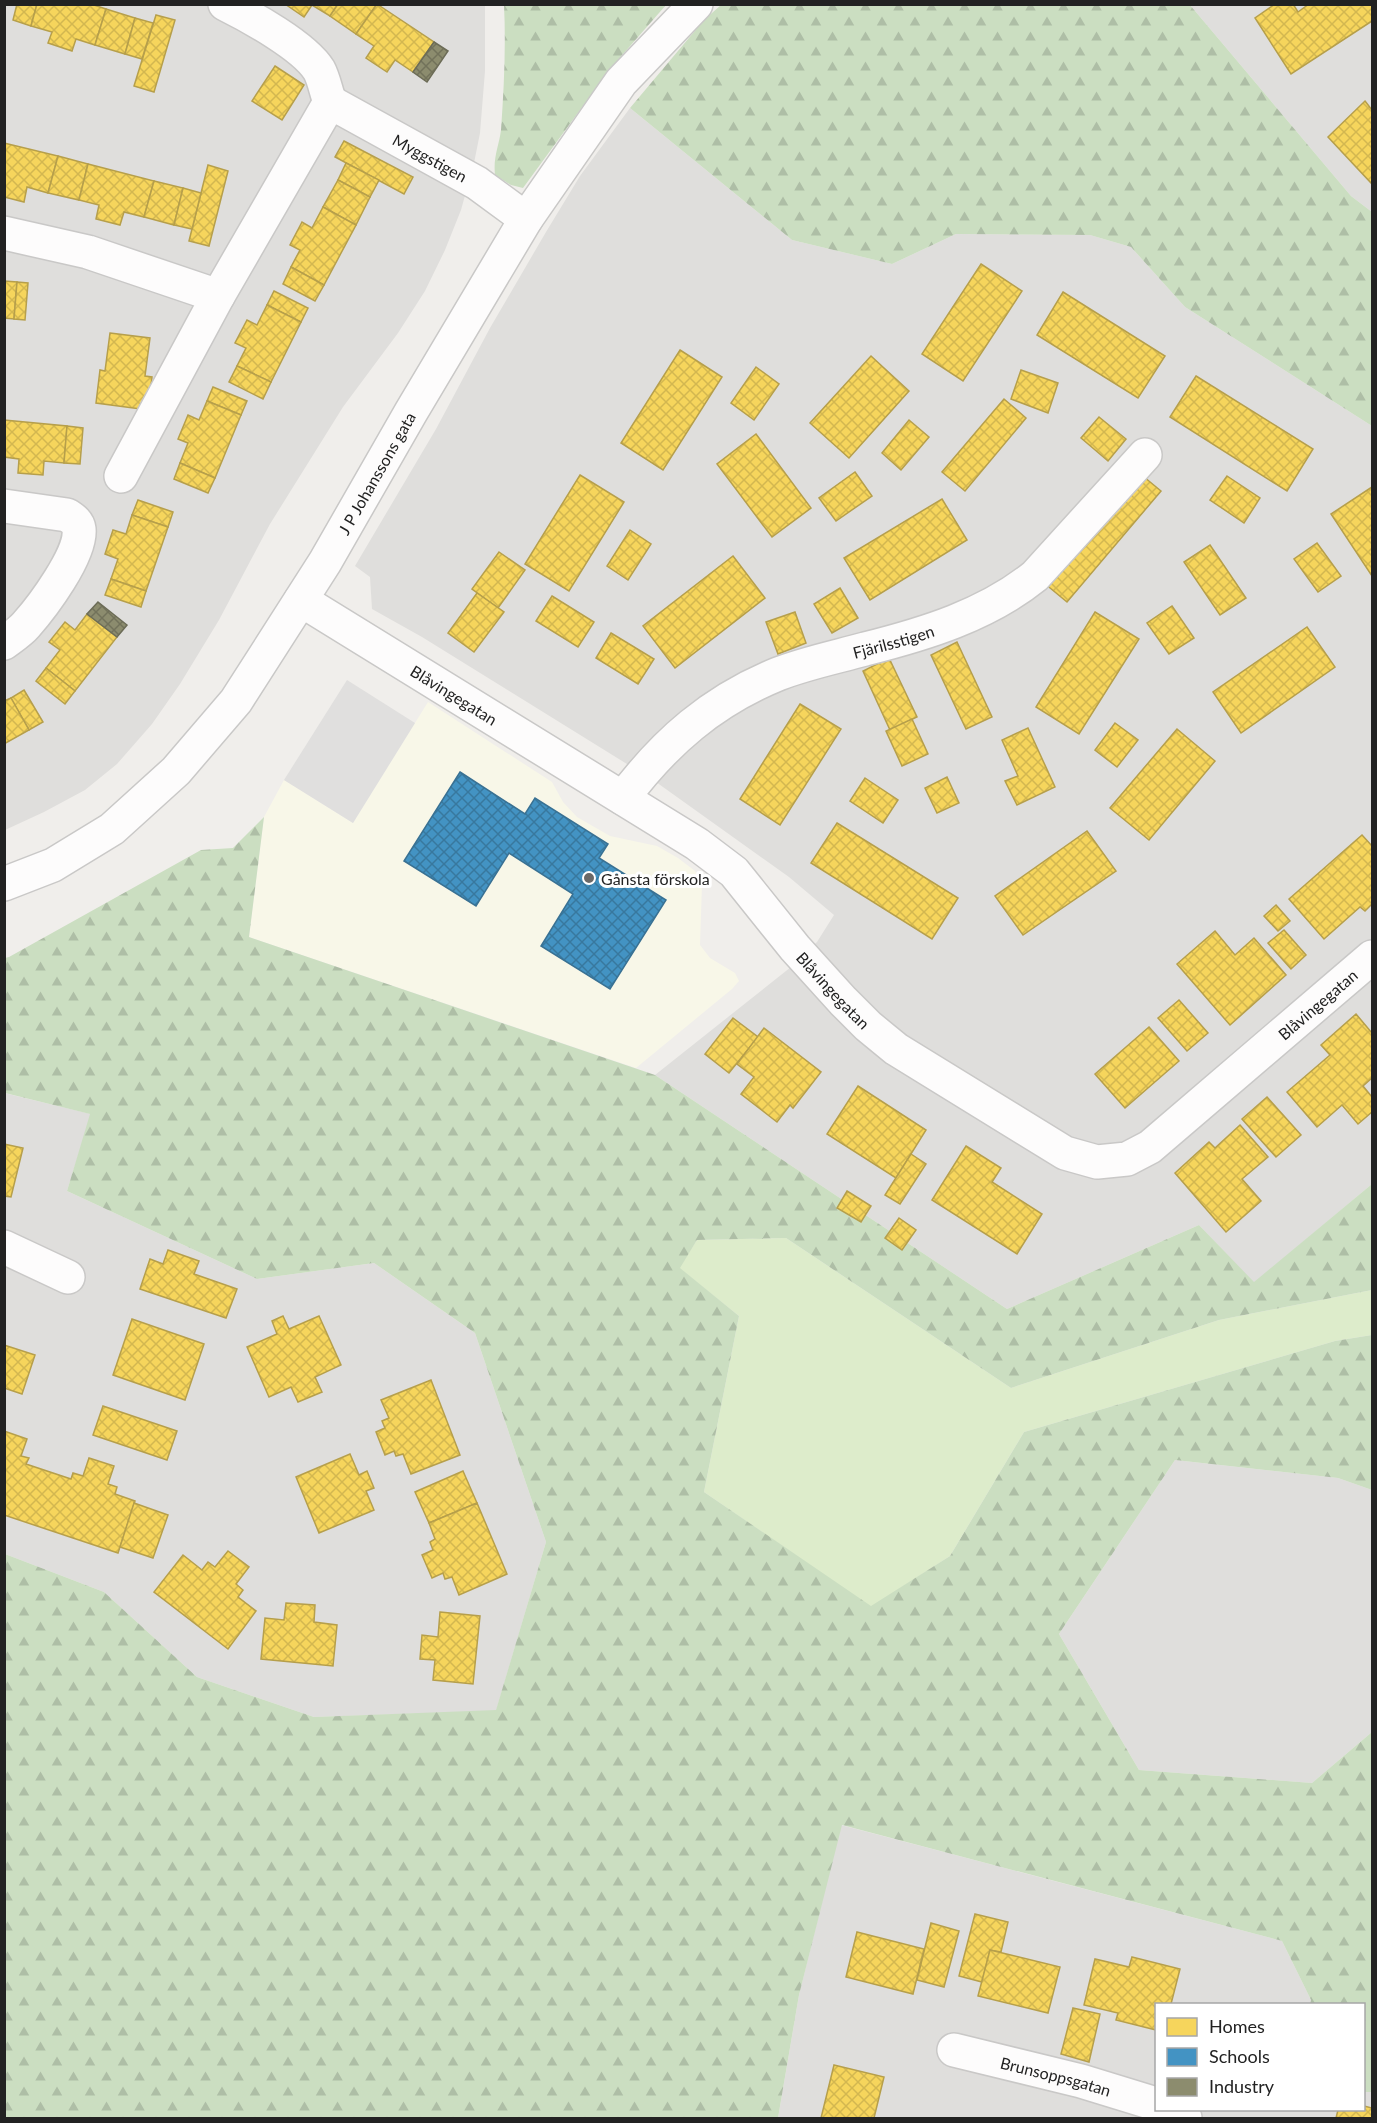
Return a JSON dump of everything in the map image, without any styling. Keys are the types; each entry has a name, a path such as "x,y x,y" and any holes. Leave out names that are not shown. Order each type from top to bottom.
{"street":[{"path":"121,476 218,296 330,102 319,70 298,48 225,4"},
{"name":"J P Johanssons gata","path":"4,884 53,865 112,829 176,771 236,701 325,562 526,219 621,82 696,4"},
{"name":"Myggstigen","path":"330,102 477,183 526,219"},
{"path":"4,233 88,252 218,296"},
{"name":"Fjärilsstigen","path":"623,798 650,763 681,732 708,711 742,691 778,674 925,633 967,617 1010,595 1035,576 1145,454"},
{"path":"4,506 68,515 79,528 76,549 54,589 25,627 4,643"},
{"name":"Blåvingegatan","path":"301,600 697,844 734,872 795,948 868,1026 896,1048 1065,1153 1097,1161 1127,1159 1150,1147 1372,957"},
{"path":"4,1247 68,1277"},
{"name":"Brunsoppsgatan","path":"954,2050 1081,2081 1155,2104"}],"shaded area":[{"path":"5,5 485,5 485,71 480,133 474,163 461,210 425,291 398,333 343,407 270,524 219,620 180,684 152,724 117,764 85,790 5,830"},
{"path":"1190,5 1372,5 1372,212 1351,196"},
{"path":"630,108 792,240 892,264 956,234 1090,235 1131,247 1185,307 1372,426 1372,1184 1254,1283 1199,1225 1007,1309 655,1075 791,967 817,942 834,915 789,877 656,782 422,637 372,609 370,577 355,566 436,429 490,328 546,232 580,176"},
{"path":"347,680 415,723 353,823 284,780"},
{"path":"428,702 552,782 563,802 577,817 610,836 657,846 695,871 702,884 700,945 710,958 735,973 739,981 636,1068 249,937 264,817 284,780 353,823"},
{"path":"4,1093 91,1114 67,1191 257,1279 374,1263 475,1333 546,1542 496,1711 314,1717 197,1677 104,1592 5,1554"},
{"path":"1175,1460 1338,1478 1372,1490 1372,1732 1312,1783 1139,1770 1059,1634"},
{"path":"841,1825 1282,1941 1311,2000 1310,2003 1155,2003 1155,2111 1365,2111 1365,2092 1372,2092 1372,2118 778,2118 799,1995"}],"green space":[{"path":"504,5 666,5 610,69 523,188 511,185 495,175 503,99"},
{"path":"721,5 1190,5 1351,196 1372,212 1372,426 1185,307 1131,247 1090,235 956,234 892,264 792,240 630,108 704,20"},
{"path":"264,817 249,937 655,1075 1007,1309 1199,1225 1254,1282 1372,1184 1372,1290 1219,1320 1011,1388 786,1238 697,1240 680,1268 739,1316 704,1492 871,1606 950,1556 1024,1432 1335,1341 1372,1335 1372,1490 1338,1478 1175,1460 1059,1634 1139,1770 1312,1783 1372,1732 1372,2092 1365,2092 1365,2003 1310,2003 1311,2000 1282,1941 842,1825 799,1995 778,2118 5,2118 5,1554 104,1592 197,1677 314,1717 496,1710 546,1542 475,1333 374,1263 257,1279 67,1191 90,1114 5,1093 5,958 201,850 233,848"},
{"path":"786,1238 1011,1388 1219,1320 1372,1290 1372,1335 1335,1341 1024,1432 950,1556 871,1607 704,1492 739,1316 679,1268 697,1240"}],"building: Homes":[{"path":"17,4 37,4 31,26 13,20"},
{"path":"37,4 91,4 106,9 95,45 76,39 72,51 48,43 52,32 31,26"},
{"path":"285,4 338,4 330,16 312,5 304,17"},
{"path":"338,4 377,4 356,34 330,16"},
{"path":"377,4 434,42 413,72 395,60 387,72 366,58 374,46 356,34"},
{"path":"1275,4 1293,4 1298,12 1309,4 1372,4 1372,21 1291,74 1255,18"},
{"path":"106,9 135,18 125,54 95,45"},
{"path":"156,15 175,20 154,92 134,86"},
{"path":"135,18 153,23 142,59 125,54"},
{"path":"275,66 304,85 282,120 252,101"},
{"path":"1365,101 1372,110 1372,184 1328,137"},
{"path":"344,141 413,177 404,194 335,157"},
{"path":"4,143 58,156 48,193 27,187 24,202 4,197"},
{"path":"58,156 88,164 79,200 48,193"},
{"path":"346,163 379,180 370,197 338,180"},
{"path":"88,164 154,181 144,217 124,212 120,225 96,219 99,205 79,200"},
{"path":"208,165 228,171 209,246 189,241"},
{"path":"338,180 370,197 356,225 323,207"},
{"path":"154,181 183,188 174,225 144,217"},
{"path":"183,188 201,193 192,229 174,225"},
{"path":"323,207 356,225 324,285 291,267 300,250 290,245 302,222 312,228"},
{"path":"981,264 1022,291 963,381 922,354"},
{"path":"291,267 324,285 315,301 283,284"},
{"path":"4,281 17,282 14,319 4,318"},
{"path":"17,282 28,283 25,320 14,319"},
{"path":"274,291 308,308 301,322 267,305"},
{"path":"1063,292 1165,356 1138,398 1037,335"},
{"path":"267,305 301,322 271,382 237,366 246,348 235,343 247,320 257,325"},
{"path":"110,333 150,338 145,376 152,377 148,410 96,403 100,370 105,371"},
{"path":"680,350 722,377 663,470 621,443"},
{"path":"871,356 909,391 849,458 810,423"},
{"path":"237,366 271,382 263,399 229,382"},
{"path":"756,367 779,384 754,420 731,403"},
{"path":"1021,370 1058,383 1048,413 1011,399"},
{"path":"1196,376 1313,449 1287,491 1170,417"},
{"path":"213,387 247,401 241,415 207,401"},
{"path":"1004,399 1026,418 965,491 942,472"},
{"path":"207,401 241,415 215,478 180,463 188,443 178,439 188,415 199,420"},
{"path":"1099,417 1126,439 1108,461 1081,438"},
{"path":"4,420 67,426 64,463 44,461 43,475 18,473 19,459 4,457"},
{"path":"909,420 929,437 901,470 882,453"},
{"path":"67,426 83,428 80,464 64,463"},
{"path":"756,434 811,508 772,537 717,464"},
{"path":"180,463 215,478 208,493 174,479"},
{"path":"855,472 872,496 836,521 819,498"},
{"path":"1138,472 1161,491 1067,602 1044,583"},
{"path":"580,475 624,502 569,591 525,564"},
{"path":"1227,476 1260,498 1244,523 1210,500"},
{"path":"1372,487 1372,576 1331,514"},
{"path":"942,499 967,540 870,600 844,558"},
{"path":"138,500 173,512 168,527 132,515"},
{"path":"132,515 168,527 146,591 111,579 118,559 105,554 113,530 126,534"},
{"path":"630,530 651,544 628,580 607,566"},
{"path":"1317,543 1341,576 1318,592 1294,559"},
{"path":"1210,545 1246,598 1220,615 1184,562"},
{"path":"499,552 525,570 498,608 472,589"},
{"path":"733,556 765,598 675,668 643,626"},
{"path":"111,579 146,591 141,607 105,595"},
{"path":"840,588 858,618 832,633 814,604"},
{"path":"477,593 504,612 474,652 448,633"},
{"path":"552,596 594,622 578,647 536,621"},
{"path":"1172,606 1194,638 1169,654 1147,623"},
{"path":"795,612 806,643 778,654 766,622"},
{"path":"1095,612 1139,639 1079,734 1036,707"},
{"path":"87,614 117,637 75,691 46,668 60,650 49,642 65,622 75,630"},
{"path":"1307,627 1335,667 1241,733 1213,692"},
{"path":"611,633 654,659 638,684 596,658"},
{"path":"957,642 992,717 966,729 931,655"},
{"path":"889,658 917,717 890,730 863,671"},
{"path":"46,668 75,691 65,704 36,681"},
{"path":"24,690 43,722 29,730 11,698"},
{"path":"11,698 29,730 4,744 4,701"},
{"path":"800,704 841,729 780,825 740,799"},
{"path":"912,719 928,754 902,766 886,731"},
{"path":"1115,723 1138,740 1117,767 1095,750"},
{"path":"1028,728 1055,787 1017,805 1005,781 1018,776 1002,740"},
{"path":"1177,729 1215,761 1149,840 1110,808"},
{"path":"947,777 959,803 937,813 925,788"},
{"path":"865,778 898,800 883,823 850,801"},
{"path":"837,823 958,898 932,939 811,863"},
{"path":"1087,831 1116,871 1023,935 995,896"},
{"path":"1362,835 1372,846 1372,904 1365,911 1360,907 1324,939 1289,899"},
{"path":"1276,905 1290,921 1278,931 1264,916"},
{"path":"1284,930 1306,955 1291,969 1268,943"},
{"path":"1215,931 1235,955 1254,938 1286,975 1230,1025 1177,964"},
{"path":"1179,1000 1208,1033 1187,1051 1158,1018"},
{"path":"1356,1014 1372,1033 1372,1078 1363,1086 1372,1097 1372,1112 1358,1124 1342,1105 1317,1127 1287,1092 1330,1055 1321,1045"},
{"path":"733,1018 758,1037 729,1073 705,1054"},
{"path":"1149,1027 1179,1061 1125,1108 1095,1074"},
{"path":"764,1028 821,1072 793,1108 790,1105 777,1122 741,1094 754,1077 737,1064"},
{"path":"858,1086 926,1130 896,1178 827,1134"},
{"path":"1267,1097 1301,1135 1276,1157 1242,1119"},
{"path":"1240,1125 1268,1157 1242,1179 1261,1201 1226,1232 1175,1173 1209,1142 1215,1148"},
{"path":"4,1144 23,1148 11,1197 4,1196"},
{"path":"966,1146 1001,1168 992,1182 1042,1214 1017,1254 932,1200"},
{"path":"911,1154 926,1164 900,1204 885,1195"},
{"path":"847,1191 871,1206 861,1222 837,1208"},
{"path":"899,1218 916,1230 902,1250 885,1238"},
{"path":"168,1250 199,1261 194,1274 237,1289 226,1318 140,1289 150,1259 163,1264"},
{"path":"283,1316 289,1329 319,1316 341,1365 315,1377 322,1392 298,1402 291,1387 269,1397 247,1347 277,1334 272,1321"},
{"path":"132,1319 204,1344 185,1400 113,1375"},
{"path":"4,1345 35,1355 22,1394 4,1388"},
{"path":"431,1380 460,1455 411,1474 403,1454 396,1456 394,1451 385,1455 376,1432 385,1428 382,1421 389,1418 381,1400"},
{"path":"103,1406 177,1431 167,1460 93,1435"},
{"path":"4,1431 27,1439 21,1456 29,1458 26,1464 71,1479 73,1473 83,1476 89,1458 114,1466 108,1484 117,1487 115,1494 135,1501 118,1553 4,1515"},
{"path":"350,1454 359,1475 367,1471 374,1488 366,1491 374,1510 319,1533 296,1477"},
{"path":"463,1471 477,1503 429,1523 415,1492"},
{"path":"134,1503 168,1515 153,1558 120,1547"},
{"path":"477,1503 507,1574 459,1595 452,1577 445,1579 443,1573 432,1578 422,1555 433,1550 430,1542 435,1539 429,1523"},
{"path":"228,1551 249,1567 236,1584 243,1590 238,1597 256,1611 228,1649 154,1592 183,1555 202,1570 208,1562 215,1567"},
{"path":"286,1603 315,1605 314,1622 337,1625 333,1666 261,1659 265,1618 284,1620"},
{"path":"440,1612 480,1616 473,1684 433,1680 435,1660 420,1659 422,1635 438,1637"},
{"path":"975,1914 1008,1922 1001,1952 990,1950 982,1982 959,1976"},
{"path":"931,1923 959,1931 944,1987 917,1980"},
{"path":"857,1932 924,1949 913,1994 846,1977"},
{"path":"990,1950 1060,1967 1048,2013 978,1996"},
{"path":"1132,1957 1180,1969 1171,2003 1155,2003 1155,2030 1116,2020 1118,2013 1084,2005 1095,1959 1129,1967"},
{"path":"1073,2008 1100,2014 1089,2062 1061,2054"},
{"path":"834,2065 884,2077 874,2118 821,2118"},
{"path":"1365,2106 1372,2108 1372,2118 1336,2118 1338,2111 1365,2111"}],"building: Schools":[{"name":"Gånsta förskola","path":"460,772 525,814 535,798 608,844 599,858 666,900 610,989 541,946 573,894 509,853 476,906 404,861"}],"building: Industry":[{"path":"434,42 448,51 427,82 413,72"},
{"path":"98,602 127,625 117,637 87,614"}],"place":[{"name":"Gånsta förskola","path":"589,878"}]}
